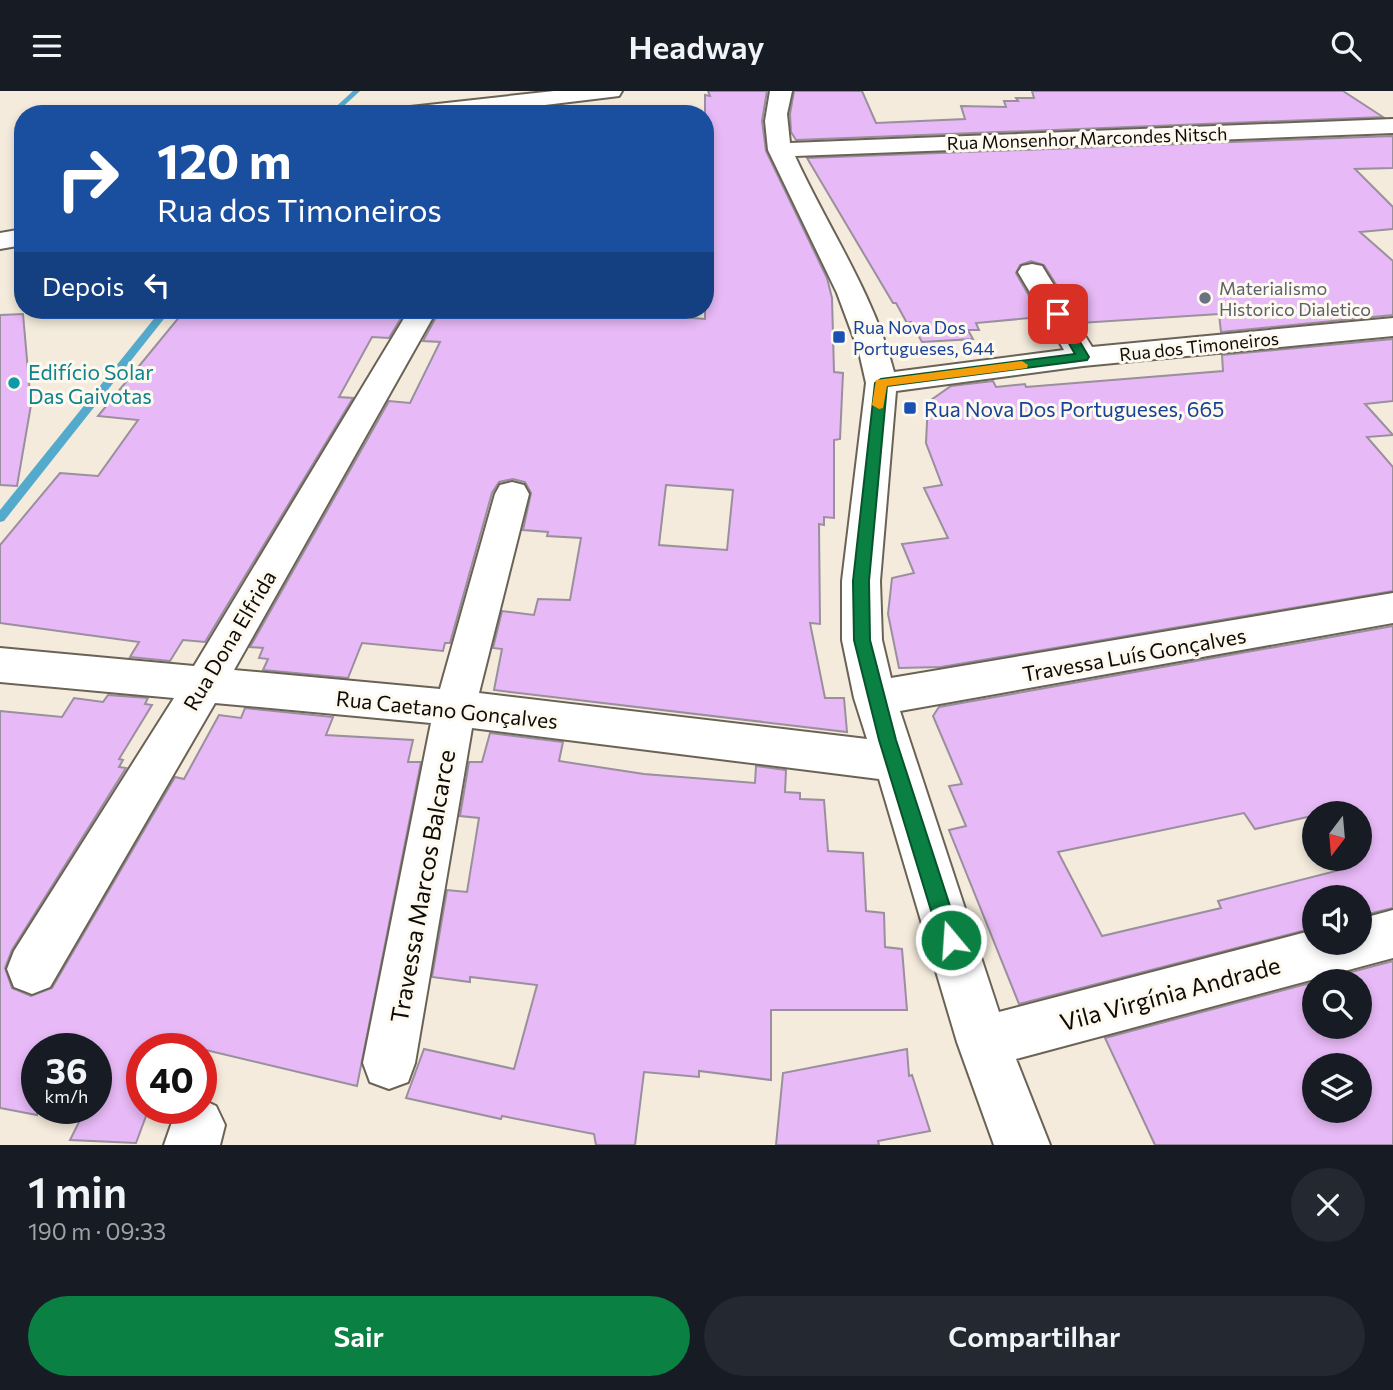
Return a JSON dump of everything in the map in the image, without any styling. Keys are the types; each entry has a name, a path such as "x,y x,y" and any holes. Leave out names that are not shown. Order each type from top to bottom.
{"street":[{"path":"504,105 611,91"},
{"path":"781,91 775,111 780,150 861,314 876,356 881,383 861,581 862,640 875,698 983,1042 1023,1145"},
{"name":"Rua Monsenhor Marcondes Nitsch","path":"780,150 1393,126"},
{"path":"1032,272 1083,357"},
{"name":"Rua Dona Elfrida","path":"32,969 204,685 418,319"},
{"name":"Rua dos Timoneiros","path":"881,383 1083,357 1393,327"},
{"name":"Travessa Marcos Balcarce","path":"389,1063 455,708 512,495"},
{"name":"Travessa Luís Gonçalves","path":"875,698 1393,608"},
{"name":"Rua Caetano Gonçalves","path":"0,665 455,708 894,762"},
{"name":"Vila Virgínia Andrade","path":"1372,940 1393,934"},
{"name":"Vila Virgínia Andrade","path":"983,1042 1313,955"}],"building":[{"path":"708,91 767,91 762,121 766,151 827,278 832,298 834,372 843,373 840,439 834,440 834,518 824,517 824,525 819,524 820,624 810,623 825,698 844,698 847,732 494,690 502,649 493,648 502,611 534,615 538,599 570,600 581,538 547,536 548,532 523,530 531,493 525,482 513,479 499,482 492,493 450,643 445,643 443,651 362,643 348,678 263,670 268,659 259,658 263,648 250,647 389,401 410,403 440,342 423,341 435,319 714,319 714,105 705,105 705,95 710,96","holes":["666,485 733,490 727,550 659,545"]},
{"path":"794,91 862,91 876,123 965,119 961,106 1006,107 1004,101 1034,98 1032,91 1343,91 1383,117 796,140 791,132 790,114"},
{"path":"1393,136 1393,168 1355,169 1393,207 1393,229 1360,232 1393,261 1393,315 1221,332 1219,314 1080,323 1044,265 1031,261 1020,265 1016,273 1041,317 976,323 979,330 968,330 973,339 922,342 911,322 907,323 896,303 893,303 807,158"},
{"path":"14,314 14,319 23,319 31,405 17,486 0,485 0,315"},
{"path":"178,319 401,319 389,338 372,337 339,397 353,398 205,642 183,640 170,661 130,657 139,642 0,623 0,545 60,473 98,476 138,420 98,416"},
{"path":"1393,339 1393,401 1365,404 1393,435 1367,437 1393,467 1393,591 941,667 899,668 888,614 892,578 914,573 902,544 948,538 924,488 942,485 926,443 928,402 951,386 993,381 996,387 1025,384 1026,387 1223,371 1222,355"},
{"path":"1393,626 1393,908 1372,913 1372,885 1302,885 1302,931 1019,1004 949,830 966,826 949,786 962,784 933,716 939,707","holes":["1302,801 1372,801 1372,871 1336,871 1218,901 1221,908 1102,936 1058,852 1244,813 1255,829 1302,818"]},
{"path":"108,695 148,698 145,704 152,705 119,759 123,760 119,767 126,768 12,950 5,968 12,988 31,996 52,988 175,777 184,779 219,715 241,718 245,708 333,717 326,735 413,740 408,762 421,762 357,1086 217,1053 217,1033 126,1033 126,1124 143,1124 136,1143 70,1140 78,1124 112,1124 112,1033 21,1033 21,1112 0,1108 0,711 62,717 74,698 103,702"},
{"path":"490,733 563,742 559,761 644,774 755,783 756,766 786,770 785,792 800,793 800,799 824,800 828,851 863,853 866,911 884,913 885,947 902,949 907,1010 771,1010 771,1080 699,1071 699,1077 644,1072 635,1145 596,1145 594,1134 502,1116 501,1119 406,1098 424,1049 514,1069 537,985 470,977 470,982 432,977 447,890 467,892 479,818 460,816 469,762 482,762"},
{"path":"1393,961 1393,1145 1155,1145 1105,1038 1302,985 1302,1039 1372,1039 1372,969 1363,969"},
{"path":"907,1049 909,1076 912,1075 930,1131 878,1141 879,1145 776,1145 783,1073"}],"waterway":[{"path":"341,105 357,91"},
{"path":"0,518 159,319"}],"slow traffic":[{"path":"879,405 881,383 1022,365"}],"place":[{"name":"Materialismo Historico Dialetico","path":"1205,298"},
{"name":"Rua Nova Dos Portugueses, 644","path":"839,337"},
{"name":"Edifício Solar Das Gaivotas","path":"14,383"},
{"name":"Rua Nova Dos Portugueses, 665","path":"910,408"}],"route":[{"path":"951,940 887,740 862,640 861,581 881,383 1083,357 1058,314"}]}
